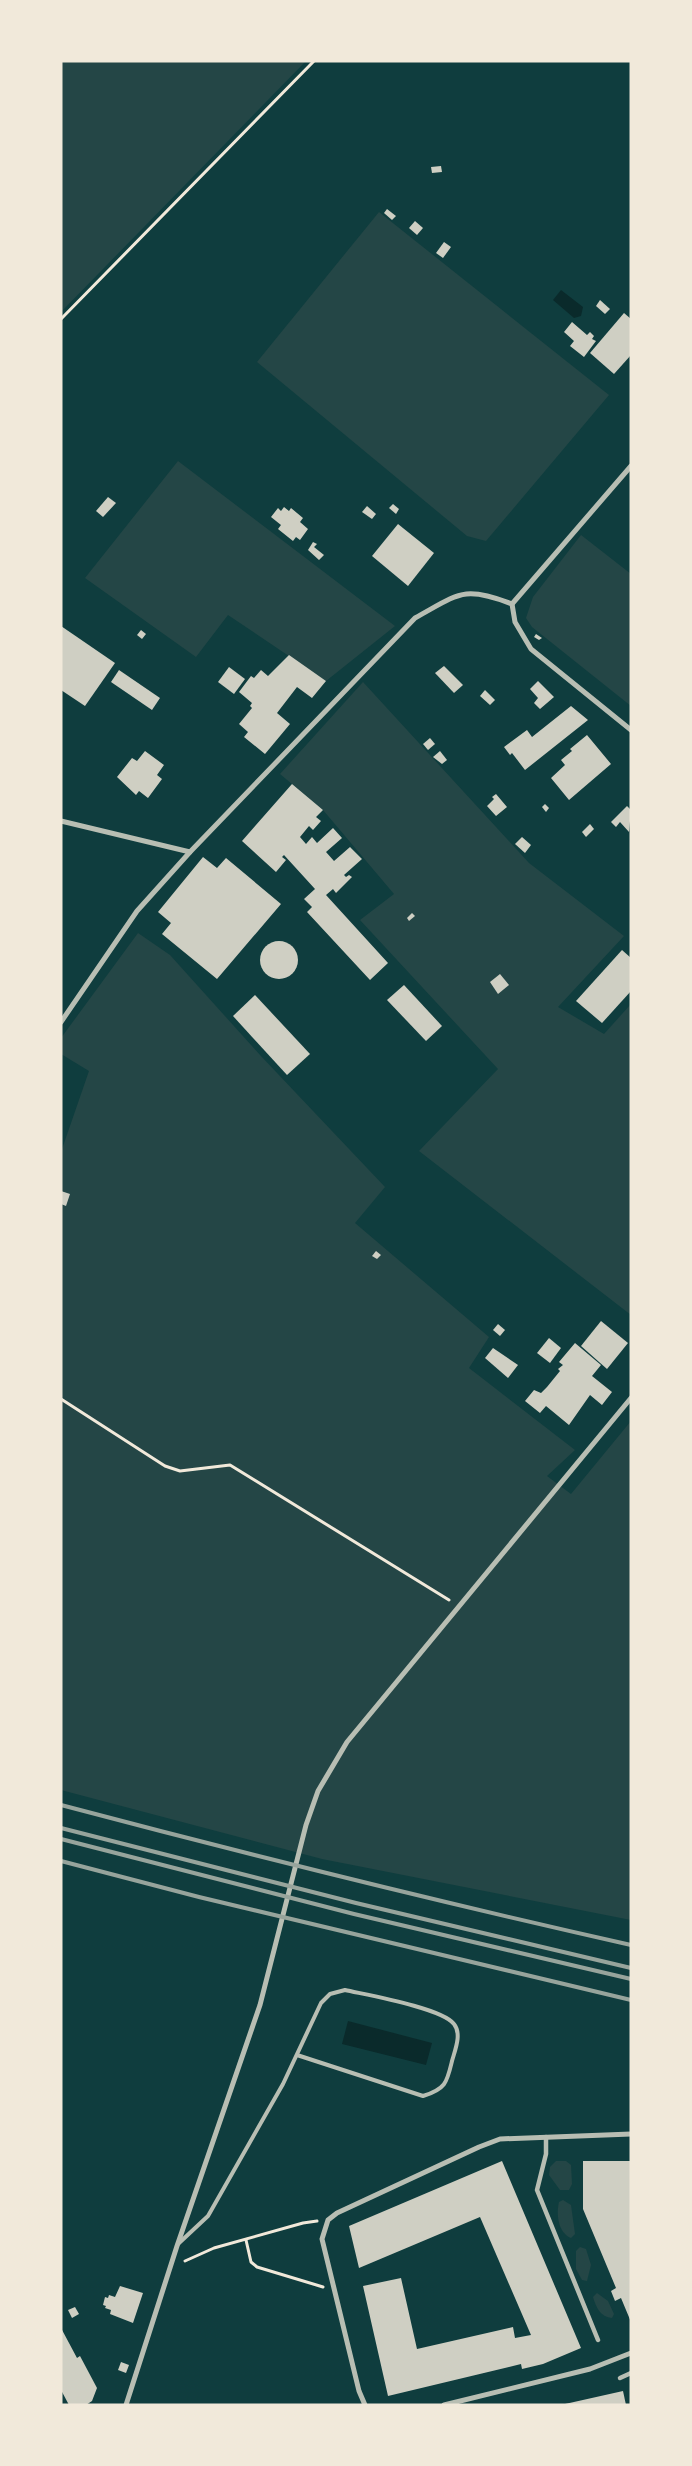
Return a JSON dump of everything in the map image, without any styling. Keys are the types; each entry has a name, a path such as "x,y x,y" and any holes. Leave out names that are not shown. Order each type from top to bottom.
{"street":[{"path":"512,604 631,466"},
{"path":"61,1022 137,910 190,852 415,618 461,593 487,594 512,604"},
{"path":"512,604 515,622 531,649 631,730"},
{"path":"61,821 190,852"},
{"path":"126,2405 177,2246 260,2005 306,1825 318,1791 347,1742 631,1398"},
{"path":"365,2405 359,2391 322,2239 328,2220 337,2213 479,2146 500,2139 631,2134"},
{"path":"546,2137 546,2154 536,2190 598,2340"},
{"path":"444,2405 590,2369 631,2353"},
{"path":"620,2378 631,2374"}],"lane":[{"path":"177,2246 208,2216 283,2084 321,2003 330,1994 345,1990 441,2014 455,2024 458,2035 447,2081 438,2092 424,2096 297,2055"}],"path":[{"path":"61,319 314,61"},
{"path":"61,1398 165,1466 180,1471 230,1465 458,1606"},
{"path":"180,2263 214,2248 303,2223 328,2220"},
{"path":"246,2240 251,2262 257,2267 334,2290"}],"shaded area":[{"path":"61,61 306,61 61,312"},
{"path":"379,212 609,395 486,541 467,536 257,362"},
{"path":"561,290 583,307 581,316 574,318 553,300"},
{"path":"178,461 395,626 326,681 228,615 196,657 85,578"},
{"path":"581,535 631,574 631,706 532,627 526,618 533,597"},
{"path":"363,682 529,863 624,936 558,1007 604,1034 631,1004 631,1315 419,1151 498,1069 360,920 394,894 323,810 280,774"},
{"path":"138,933 170,955 260,1055 385,1187 355,1223 489,1337 469,1368 575,1450 547,1476 571,1494 631,1421 631,1920 322,1859 61,1790 61,1152 89,1071 61,1054 61,1038"},
{"path":"348,2021 432,2043 426,2065 342,2044"},
{"path":"556,2161 566,2161 571,2165 572,2184 569,2190 560,2190 549,2175 550,2167"},
{"path":"563,2200 571,2205 575,2234 571,2238 563,2232 559,2223 558,2207 559,2202"},
{"path":"580,2247 586,2249 591,2265 587,2281 582,2280 576,2269 576,2251"},
{"path":"597,2293 608,2301 614,2314 612,2318 604,2316 597,2308 593,2297"}],"building":[{"path":"441,166 442,172 432,173 431,167"},
{"path":"387,209 396,216 392,220 384,213"},
{"path":"415,221 423,228 417,235 409,228"},
{"path":"444,242 451,247 443,258 436,253"},
{"path":"600,300 610,309 605,314 596,306"},
{"path":"624,313 631,319 631,355 614,374 590,353"},
{"path":"572,322 587,335 590,332 594,336 592,339 596,341 584,357 570,346 574,341 564,332"},
{"path":"108,497 116,503 103,517 96,511"},
{"path":"393,504 399,509 396,514 389,508"},
{"path":"367,506 376,514 372,519 362,512"},
{"path":"284,507 289,511 291,508 303,518 300,522 308,529 300,540 296,537 293,541 278,529 281,525 271,517 278,508 281,511"},
{"path":"398,524 434,553 408,586 372,556"},
{"path":"313,542 317,544 314,547 324,555 319,560 308,550"},
{"path":"61,626 115,663 85,706 61,690"},
{"path":"141,630 146,634 142,639 137,635"},
{"path":"536,634 542,638 539,640 534,637"},
{"path":"289,655 326,681 312,698 297,687 277,713 290,724 265,754 244,737 248,732 239,724 252,708 250,706 252,703 239,692 251,676 254,678 261,670 268,676"},
{"path":"444,666 463,685 454,693 435,673"},
{"path":"229,667 245,679 234,694 218,682"},
{"path":"119,670 160,698 152,710 111,682"},
{"path":"538,681 554,697 540,709 534,703 538,698 530,689"},
{"path":"485,690 495,700 490,705 480,696"},
{"path":"571,706 588,720 525,770 512,753 510,755 504,747 527,730 532,737"},
{"path":"587,735 611,764 569,800 551,778 565,765 561,760 572,751 570,749"},
{"path":"430,738 435,744 428,750 423,744"},
{"path":"145,751 164,765 157,775 162,779 148,798 139,791 136,795 117,777 132,758 137,761"},
{"path":"440,751 447,760 442,764 433,757"},
{"path":"292,784 323,810 316,817 321,821 313,830 309,826 300,837 306,844 312,837 317,843 333,828 342,838 326,852 334,861 350,847 362,859 344,875 352,877 336,893 333,889 326,895 388,963 370,980 307,912 312,907 304,899 315,889 284,855 282,857 286,860 276,872 242,841"},
{"path":"496,794 507,807 496,816 487,806"},
{"path":"545,804 549,808 546,812 542,807"},
{"path":"627,806 631,810 629,832 620,822 616,827 611,822"},
{"path":"590,824 594,829 586,837 582,832"},
{"path":"522,837 531,845 525,853 515,844"},
{"path":"203,857 217,868 226,858 281,904 217,979 162,934 171,923 158,912"},
{"path":"412,913 415,916 409,921 407,918"},
{"path":"279,941 286,942 292,947 297,953 297,967 292,973 286,978 279,979 272,978 266,973 261,967 260,960 261,953 266,947 272,942"},
{"path":"622,950 631,958 631,991 602,1023 576,1001"},
{"path":"500,974 509,985 498,994 490,982"},
{"path":"404,985 442,1026 426,1041 387,1000"},
{"path":"255,995 310,1054 287,1075 233,1016"},
{"path":"61,1191 70,1194 66,1206 61,1204"},
{"path":"376,1251 381,1255 377,1259 372,1256"},
{"path":"601,1321 628,1343 607,1369 581,1346"},
{"path":"498,1324 505,1330 500,1336 493,1330"},
{"path":"549,1338 561,1348 550,1363 537,1353"},
{"path":"575,1343 601,1365 592,1376 612,1392 602,1405 590,1395 569,1425 546,1406 540,1413 525,1401 534,1390 541,1393 547,1387 560,1371 558,1369 563,1365 559,1362"},
{"path":"493,1348 518,1365 508,1378 485,1358"},
{"path":"502,2161 581,2348 543,2364 522,2369 521,2364 388,2396 363,2286 401,2278 417,2349 513,2327 515,2338 531,2335 480,2217 359,2268 349,2226"},
{"path":"583,2161 631,2161 631,2322 621,2298 615,2301 611,2291 616,2288 583,2209"},
{"path":"120,2286 143,2293 133,2323 110,2314 111,2310 103,2305 105,2297 108,2298 109,2295 115,2297"},
{"path":"75,2307 79,2314 72,2318 68,2310"},
{"path":"61,2328 77,2358 80,2356 97,2388 92,2401 86,2405 69,2405 61,2390"},
{"path":"121,2362 129,2365 126,2373 118,2370"},
{"path":"623,2391 626,2405 565,2405 565,2404"}],"railway":[{"path":"61,1805 345,1878 631,1945"},
{"path":"61,1828 356,1903 631,1968"},
{"path":"61,1839 354,1914 631,1979"},
{"path":"61,1861 199,1897 631,2000"}]}
